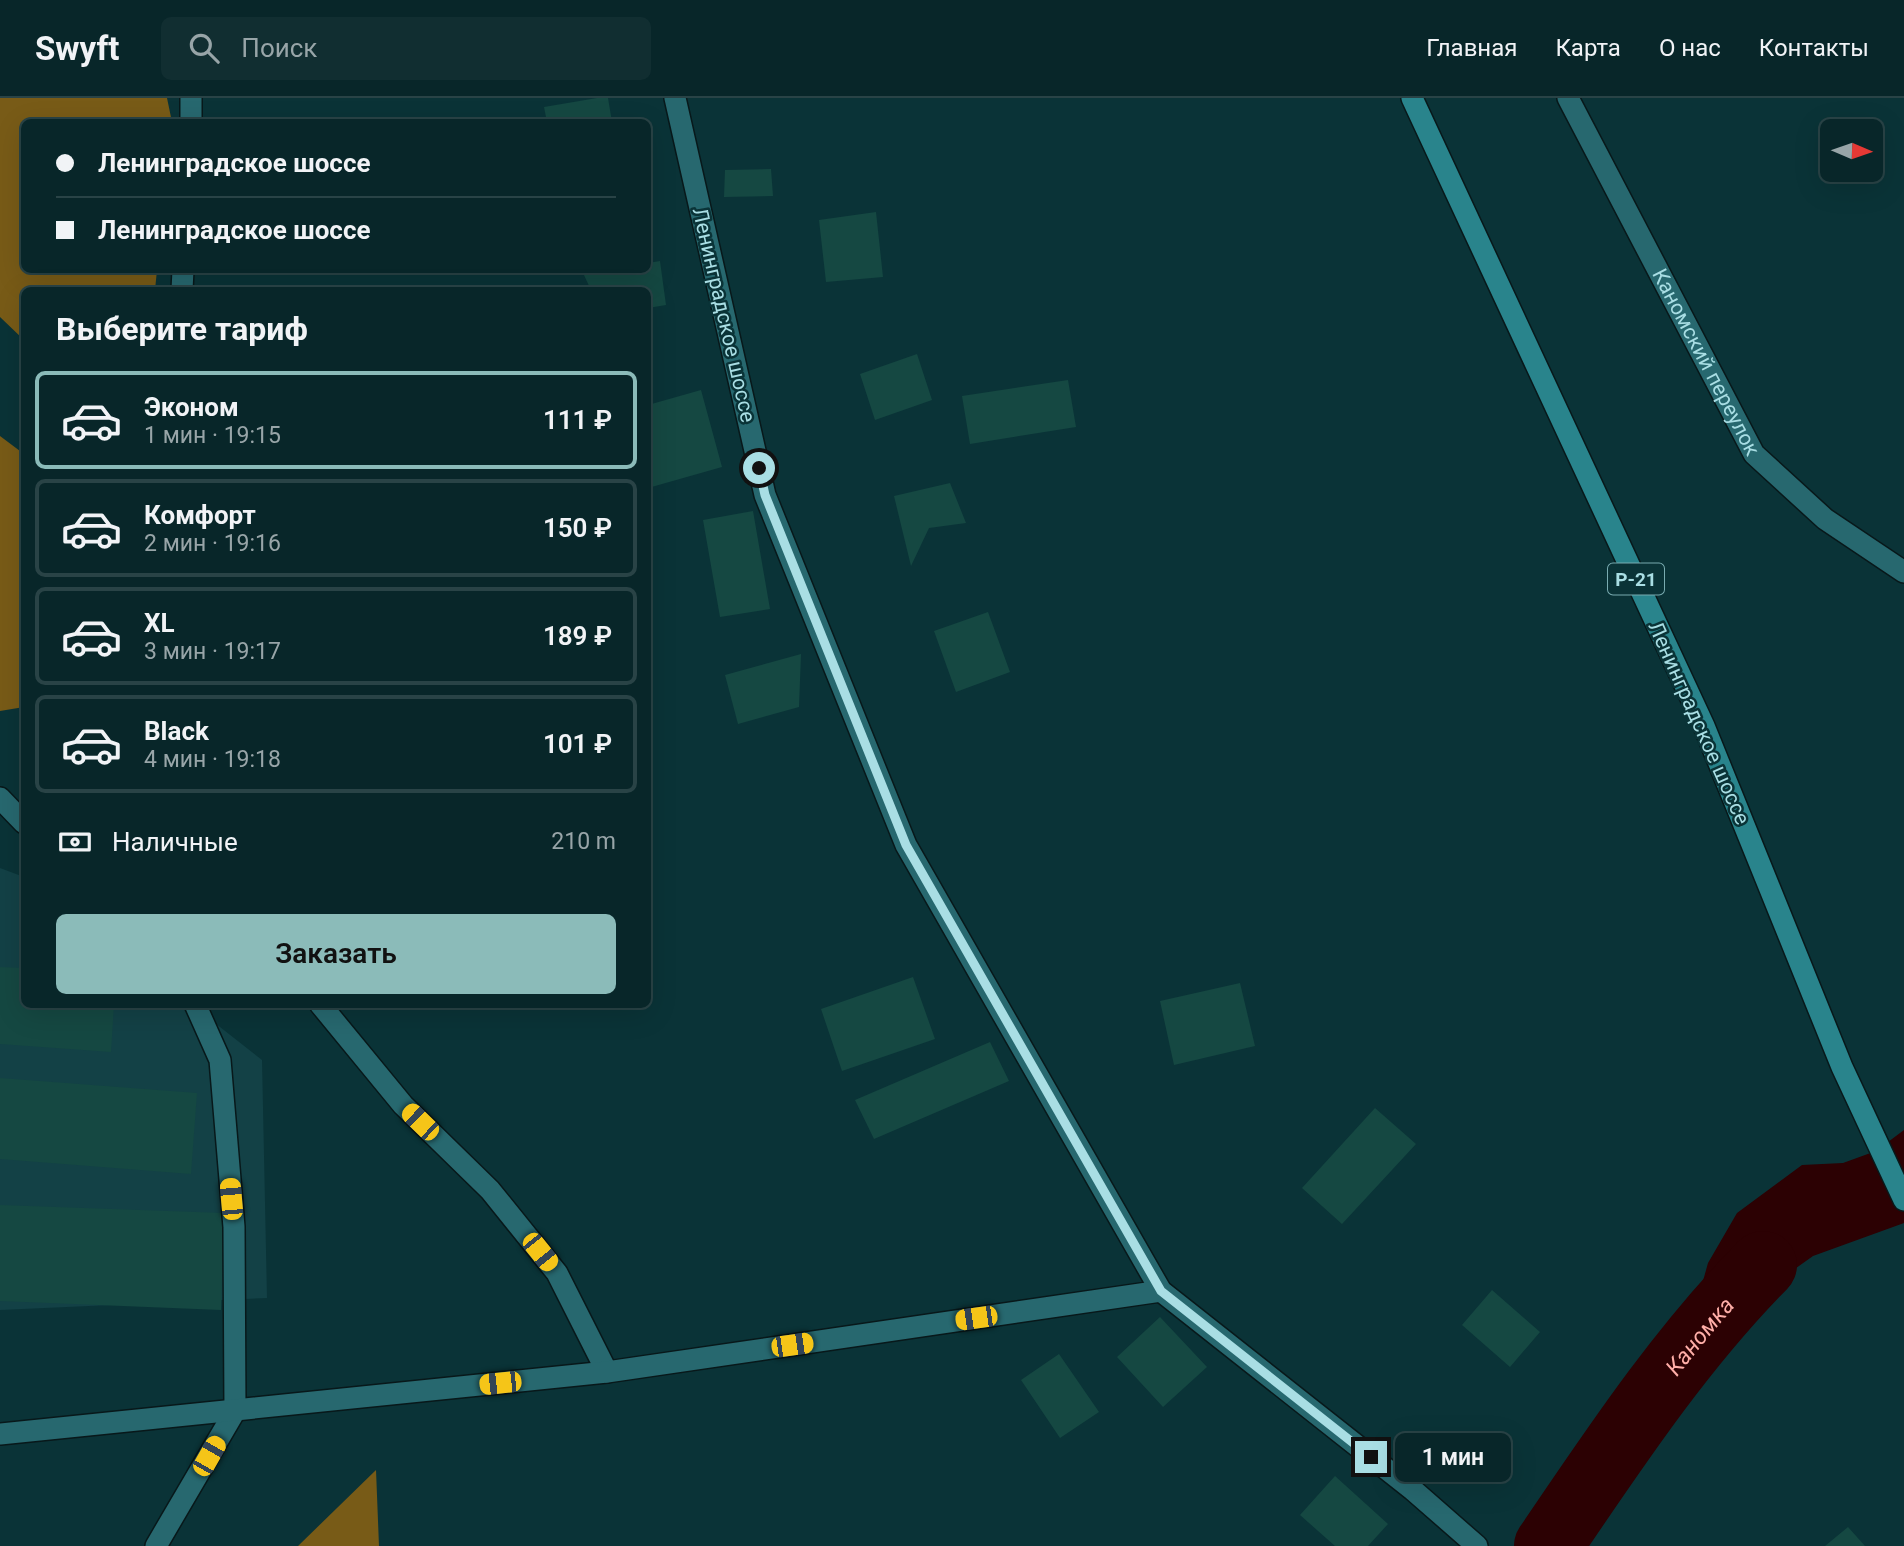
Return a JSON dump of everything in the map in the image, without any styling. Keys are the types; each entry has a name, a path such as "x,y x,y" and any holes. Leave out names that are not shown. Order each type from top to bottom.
{"main road":[{"name":"Ленинградское шоссе","path":"1412,98 1704,726 1842,1067 1904,1200"}],"street":[{"path":"191,98 191,119"},
{"name":"Ленинградское шоссе","path":"675,98 765,495 906,845 1161,1291 1413,1490 1477,1546"},
{"name":"Каномский переулок","path":"1568,98 1754,454 1825,519 1904,572"},
{"path":"0,799 21,819"},
{"path":"156,1546 235,1411 233,1227 220,1060 197,1008"},
{"path":"323,1008 403,1105 490,1190 557,1273 607,1371"},
{"path":"0,1434 607,1371 1161,1291"}],"shaded area":[{"path":"0,98 167,98 171,119 21,119 21,273 157,273 155,287 21,287 21,337 0,317"},
{"path":"0,436 21,452 21,708 0,711"},
{"path":"0,868 21,876 21,1008 196,1008 262,1060 267,1298 0,1310"},
{"path":"376,1470 379,1546 298,1546"}],"water":[{"path":"1904,1130 1904,1223 1813,1256 1702,1335 1681,1360 1708,1263 1737,1213 1802,1165 1843,1163 1876,1151"}],"building":[{"path":"608,98 612,119 546,119 544,107"},
{"path":"771,169 773,196 724,197 725,170"},
{"path":"876,212 883,277 826,282 819,220"},
{"path":"660,261 666,305 651,308 651,287 590,287 583,273 651,273 651,262"},
{"path":"917,354 932,400 875,420 860,374"},
{"path":"1068,380 1076,427 970,444 962,396"},
{"path":"701,390 722,467 651,487 651,404"},
{"path":"950,483 966,523 929,528 911,566 894,496"},
{"path":"753,511 770,609 720,617 703,520"},
{"path":"988,612 1010,672 956,692 934,631"},
{"path":"801,654 799,707 738,724 725,675"},
{"path":"0,967 21,968 21,1008 114,1008 111,1052 0,1044"},
{"path":"913,977 935,1039 842,1071 821,1009"},
{"path":"1240,983 1255,1046 1174,1065 1160,1001"},
{"path":"990,1042 1009,1081 874,1139 855,1100"},
{"path":"0,1078 197,1093 191,1174 0,1159"},
{"path":"1375,1108 1416,1144 1342,1224 1302,1188"},
{"path":"0,1205 224,1213 221,1310 0,1301"},
{"path":"1492,1290 1540,1332 1510,1367 1462,1325"},
{"path":"1160,1317 1207,1367 1163,1407 1117,1357"},
{"path":"1059,1354 1099,1412 1060,1438 1021,1380"},
{"path":"1335,1476 1388,1524 1368,1546 1335,1546 1300,1515"},
{"path":"1848,1527 1865,1546 1825,1546"}],"waterway":[{"name":"Каномка","path":"1548,1546 1676,1365 1763,1265"}],"route":[{"path":"759,468 765,495 906,845 1161,1291 1371,1457"}]}
